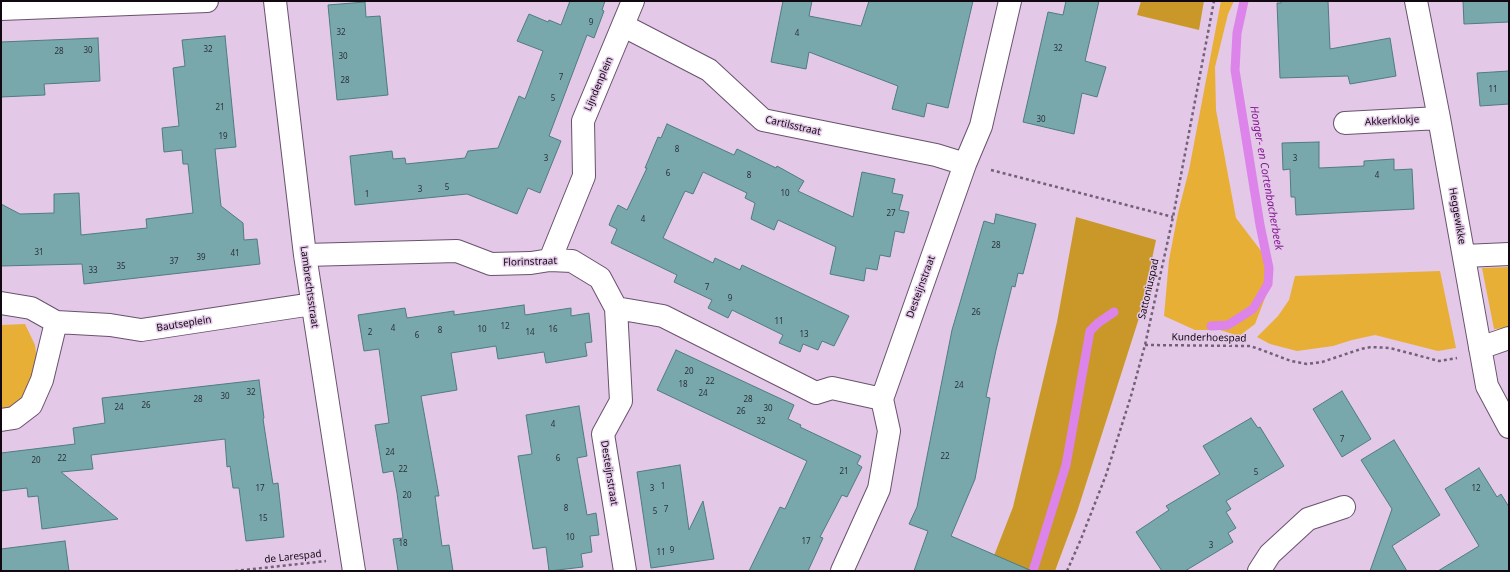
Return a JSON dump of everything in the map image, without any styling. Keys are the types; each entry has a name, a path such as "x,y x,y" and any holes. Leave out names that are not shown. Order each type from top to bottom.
{"street":[{"path":"1,9 207,1"},
{"name":"Lambrechtsstraat","path":"275,1 304,255 353,565"},
{"name":"Lijndenplein","path":"550,260 584,176 583,121 624,26 633,1"},
{"name":"Desteijnstraat","path":"882,399 965,164 981,126 1010,1"},
{"name":"Heggewikke","path":"1416,1 1439,118 1487,386 1509,427"},
{"name":"Cartilsstraat","path":"624,26 709,70 763,120 936,155 965,164"},
{"name":"Akkerklokje","path":"1345,123 1439,118"},
{"name":"Florinstraat","path":"304,255 456,251 491,264 531,263 550,260 572,261 600,278 616,308"},
{"path":"1464,256 1509,254"},
{"name":"Bautseplein","path":"1,303 31,308 56,322 110,325 141,330 312,304"},
{"path":"616,308 663,316 816,393 832,388 882,399 890,431 879,488 842,571"},
{"name":"Desteijnstraat","path":"616,308 621,401 603,434 625,571"},
{"path":"1,420 14,418 31,405 42,380 56,322"},
{"path":"1480,348 1509,338"},
{"path":"1259,571 1270,554 1308,520 1344,507"}],"path":[{"name":"Sattoniuspad","path":"1068,571 1082,539 1106,475 1131,396 1145,345 1173,217 1214,1"},
{"path":"965,164 1173,217"},
{"name":"Kunderhoespad","path":"1145,345 1250,346 1259,348 1291,361 1307,364 1322,362 1371,347 1390,348 1439,361 1453,359 1480,348"},
{"name":"de Larespad","path":"235,571 353,565"}],"shaded area":[{"path":"1141,1 1204,1 1199,30 1137,15"},
{"path":"1221,1 1234,1 1228,14 1215,67 1216,110 1236,218 1271,264 1270,285 1255,324 1239,336 1220,330 1195,330 1164,316 1169,260 1178,213 1189,170"},
{"path":"1076,217 1156,240 1140,315 1077,512 1055,571 988,571 1013,507 1057,322"},
{"path":"1509,267 1509,328 1494,329 1482,268"},
{"path":"1440,271 1456,348 1438,351 1375,335 1333,346 1297,351 1270,344 1257,337 1278,316 1289,300 1295,276"},
{"path":"25,324 35,345 38,368 32,392 1,414 1,325"}],"building":[{"path":"570,1 605,1 602,10 604,11 594,38 587,35 549,136 561,141 540,193 528,188 517,214 467,194 355,205 350,156 392,151 393,159 405,158 406,164 465,158 468,151 498,148 519,96 525,99 543,51 517,41 529,14 548,22 549,20 561,25"},
{"path":"783,1 812,1 809,16 861,26 869,1 973,1 948,108 927,103 924,117 892,109 898,86 809,52 806,69 771,62"},
{"path":"1066,1 1099,1 1085,61 1106,67 1097,97 1082,93 1074,134 1023,122 1048,12 1063,15"},
{"path":"1281,1 1328,1 1330,49 1390,38 1396,76 1350,84 1348,76 1280,78 1277,3 1281,3"},
{"path":"1463,1 1509,1 1509,22 1464,24"},
{"path":"365,2 366,17 380,16 388,95 337,100 328,5"},
{"path":"225,36 236,147 215,149 221,206 243,223 244,240 257,239 260,264 84,284 82,264 1,266 1,204 20,214 54,213 54,194 79,193 81,235 147,228 146,219 193,213 188,164 183,164 182,150 164,152 162,128 179,126 173,68 185,66 182,40"},
{"path":"98,38 100,81 44,84 45,95 1,97 1,42"},
{"path":"1509,71 1509,104 1480,106 1477,73"},
{"path":"667,124 734,155 737,149 776,168 777,166 804,181 798,191 853,217 862,172 895,179 892,193 903,195 899,210 909,212 904,233 895,231 890,257 880,255 877,270 866,268 864,281 830,274 836,247 778,220 774,230 751,219 755,203 745,198 747,193 703,172 693,194 685,191 663,238 713,263 715,258 740,270 742,265 849,316 834,346 822,341 818,350 803,344 800,352 779,343 783,335 732,310 728,318 708,308 712,300 674,282 677,275 611,243 617,229 609,225 613,215 618,205 627,210 647,168 645,168 658,137 661,138"},
{"path":"1319,142 1319,168 1364,166 1364,161 1394,159 1394,170 1412,169 1414,209 1296,215 1295,197 1291,197 1290,169 1283,170 1282,143"},
{"path":"996,214 1036,224 1023,274 1018,273 1015,287 1012,286 996,350 986,397 990,398 975,479 951,536 1032,571 914,571 928,531 909,524 917,507 952,330 984,221 994,224"},
{"path":"524,305 525,315 571,308 571,316 589,313 592,342 585,343 587,356 546,363 544,352 498,359 496,346 451,353 457,390 421,396 439,496 435,496 442,546 449,545 453,571 398,571 393,539 403,538 397,493 393,471 383,473 375,425 389,423 379,349 364,351 358,315 405,308 407,318 454,311 454,315"},
{"path":"676,350 794,405 788,419 801,425 800,427 861,456 857,464 862,467 847,497 842,495 820,537 823,538 808,571 749,571 780,507 785,509 807,461 657,390"},
{"path":"259,380 263,419 273,484 278,483 284,537 246,541 239,488 233,488 230,466 227,467 225,439 91,455 93,469 61,472 118,519 42,529 38,496 28,497 27,488 1,491 1,453 75,444 73,428 105,423 102,398"},
{"path":"1342,391 1371,439 1342,457 1313,409"},
{"path":"579,406 587,456 577,458 587,515 596,513 599,535 590,536 592,552 581,554 583,567 549,571 546,547 533,549 518,456 532,454 526,415"},
{"path":"1251,418 1258,428 1260,427 1284,466 1226,501 1231,509 1226,512 1236,528 1228,533 1233,542 1185,571 1162,571 1136,532 1169,510 1166,506 1220,474 1203,446"},
{"path":"1394,440 1440,515 1392,546 1407,571 1370,571 1392,509 1361,460"},
{"path":"680,465 689,530 703,501 714,559 651,568 637,472"},
{"path":"1479,468 1497,497 1501,494 1509,507 1509,571 1438,571 1479,546 1445,489"},
{"path":"65,541 69,571 1,571 1,549"}],"waterway":[{"name":"Honger- en Cortenbacherbeek","path":"1211,326 1228,325 1253,309 1268,284 1269,268 1260,225 1235,70 1237,33 1244,1"},
{"name":"Honger- en Cortenbacherbeek","path":"1033,571 1066,465 1090,331 1098,323 1114,312"}]}
